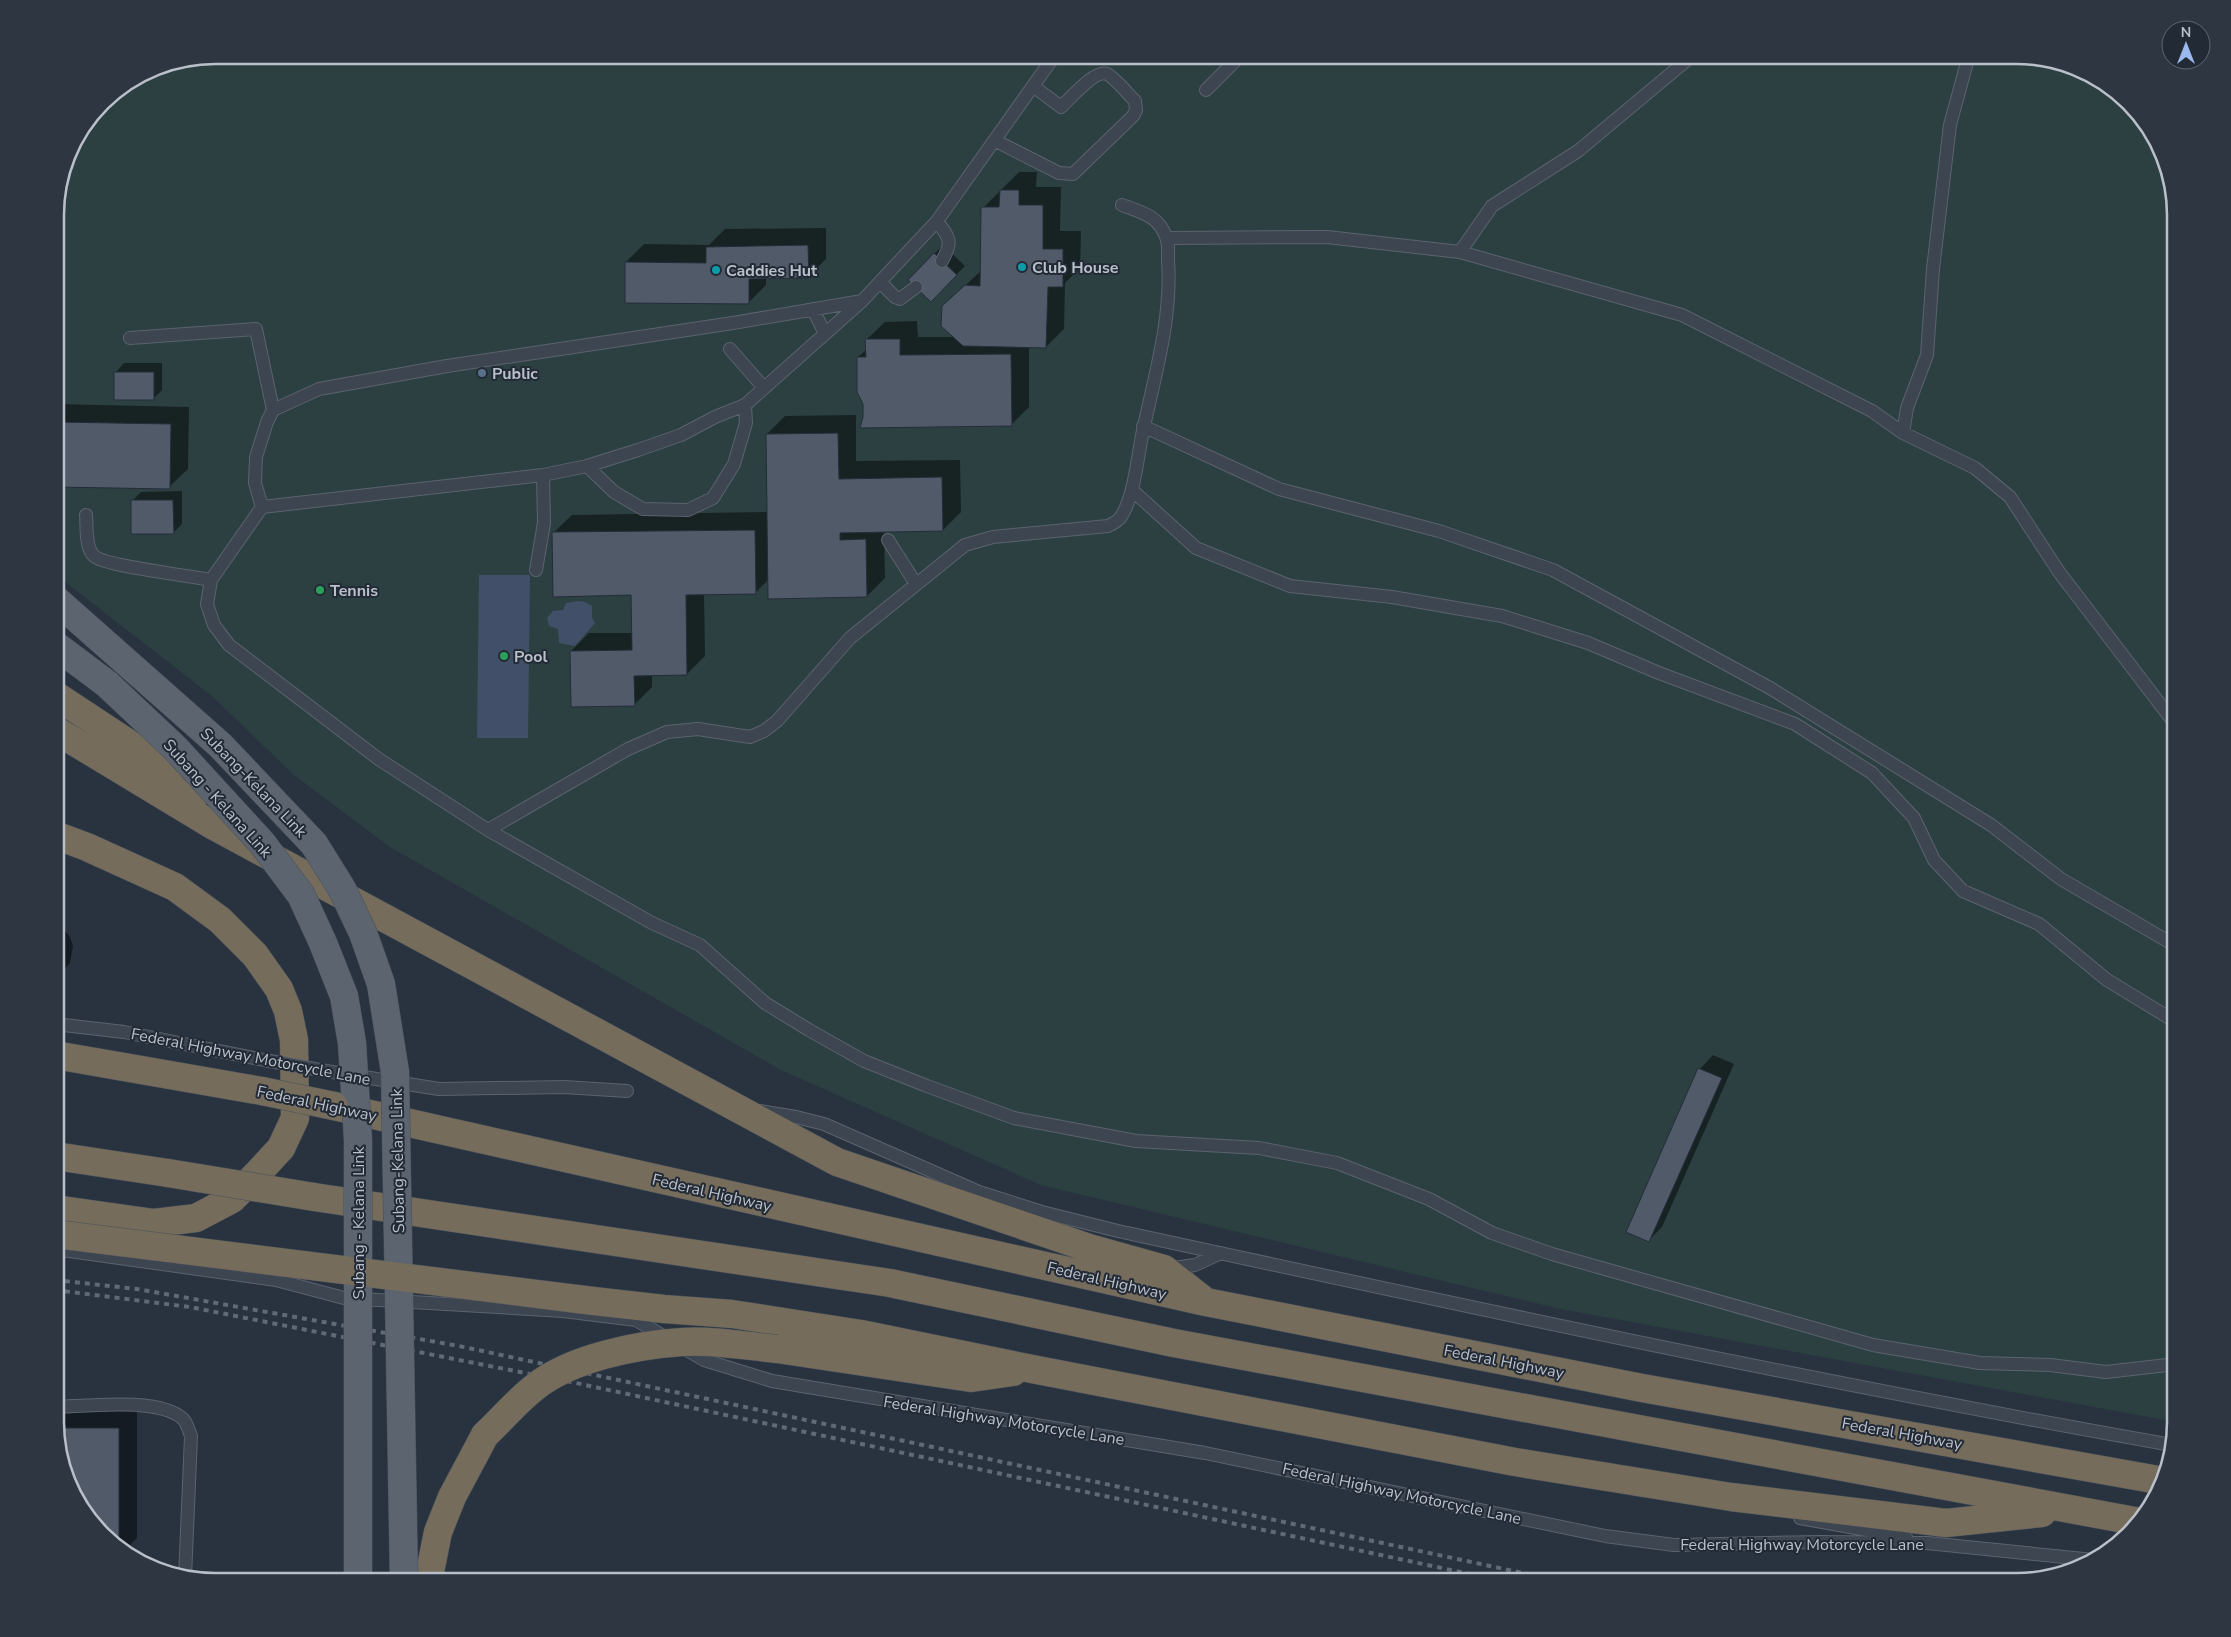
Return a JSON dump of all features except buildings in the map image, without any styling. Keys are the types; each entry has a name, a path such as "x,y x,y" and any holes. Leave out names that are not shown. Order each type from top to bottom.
{"highway":[{"path":"64,681 110,712 174,748"},
{"path":"64,701 152,759 214,826"},
{"path":"64,735 214,826 837,1162 1089,1248 1164,1269 1206,1302"},
{"path":"64,838 175,887 220,920 255,954 279,989 288,1011 294,1040 295,1118 281,1148 232,1199 196,1218 154,1223 64,1211"},
{"name":"Federal Highway","path":"64,1057 262,1091 334,1106 1206,1302 1642,1388 2156,1479"},
{"path":"64,1157 314,1197 890,1283 1184,1345 2131,1520"},
{"path":"64,1236 664,1309 732,1314 861,1334 1032,1369 1515,1462 1731,1497 1946,1523 2074,1510"},
{"path":"430,1573 438,1532 452,1497 485,1435 535,1386 566,1368 600,1356 683,1342 731,1344 971,1378 1032,1369"}],"main road":[{"name":"Subang-Kelana Link","path":"64,607 220,745 314,844 342,888 366,942 381,984 396,1072 404,1573"},
{"name":"Subang - Kelana Link","path":"64,652 107,684 174,748 262,843 301,896 324,943 344,996 352,1043 358,1140 358,1573"}],"lane":[{"path":"1049,64 996,141 937,221 862,301 745,405 715,417 682,435 587,466 543,475 262,506 211,580 207,604 214,625 229,645 380,760 488,830 652,924 700,945 765,1003 809,1030 856,1056 927,1086 1014,1118 1136,1141 1259,1148 1337,1163 1429,1199 1492,1233 1552,1254 1873,1344 1980,1363 2050,1365 2106,1372 2167,1365"},
{"path":"1206,90 1232,64"},
{"path":"1460,252 1492,206 1578,152 1682,64"},
{"path":"1903,433 1907,408 1927,354 1933,269 1950,125 1967,64"},
{"path":"996,141 1060,173 1073,174 1133,116 1136,110 1135,101 1107,74 1100,73 1092,77 1061,107 1034,86"},
{"path":"488,830 628,749 667,732 698,729 750,737 764,731 777,721 850,638 965,545 993,537 1108,526 1120,518 1132,490 1143,426 1158,365 1170,288 1167,238 1157,220 1122,205"},
{"path":"937,221 950,241 950,247 942,261"},
{"path":"1167,238 1327,237 1460,252 1682,315 1872,411 1903,433 1975,468 2010,497 2058,572 2167,713"},
{"path":"880,282 895,297 900,299 916,287"},
{"path":"273,410 319,389 393,375 862,301"},
{"path":"813,310 825,334"},
{"path":"130,338 256,329 273,410 256,457 255,484 262,506"},
{"path":"730,349 764,388"},
{"path":"587,466 614,492 643,509 688,510 713,498 734,464 746,423 745,405"},
{"path":"1143,426 1279,489 1439,531 1553,570 1770,688 1992,825 2061,879 2167,941"},
{"path":"536,570 544,523 543,475"},
{"path":"1132,490 1196,548 1290,586 1392,597 1502,616 1588,643 1659,673 1795,724 1872,773 1914,818 1934,860 1963,891 2038,924 2107,980 2167,1017"},
{"path":"86,515 89,547 94,556 110,563 211,580"},
{"path":"888,540 916,584"},
{"name":"Federal Highway Motorcycle Lane","path":"64,1025 124,1032 264,1060 439,1089 564,1087 627,1091"},
{"path":"752,1110 796,1117 824,1124 979,1192 1042,1212 1221,1253 1645,1344 2030,1420 2166,1444"},
{"path":"64,1228 82,1213"},
{"name":"Federal Highway Motorcycle Lane","path":"64,1250 276,1280 344,1298 563,1311 636,1320 704,1360 772,1380 1205,1452 1605,1536 1674,1545 1820,1542 1927,1543 2081,1559"},
{"path":"1164,1269 1195,1264 1221,1253"},
{"path":"64,1406 151,1405 172,1411 185,1421 191,1436 185,1570"},
{"name":"Federal Highway Motorcycle Lane","path":"1731,1497 1782,1515 1962,1547"}],"green space":[{"path":"205,64 2026,64 2046,67 2074,75 2108,95 2130,115 2152,148 2162,176 2166,195 2167,1420 1561,1309 1041,1185 781,1070 390,847 294,775 212,696 64,581 64,205 67,185 75,157 84,139 101,115 131,89 157,75 185,67"}],"water":[{"name":"Pool","path":"479,575 530,575 528,738 477,738"},
{"path":"578,601 592,606 592,618 595,623 575,646 559,643 558,629 549,626 547,618 553,611 563,610 566,603"}],"railway":[{"path":"64,1281 137,1289 459,1346 1523,1573"},
{"path":"64,1291 190,1307 576,1383 1465,1573"}],"place":[{"name":"Club House","path":"1022,267"},
{"name":"Caddies Hut","path":"716,270"},
{"name":"Public","path":"482,373"},
{"name":"Tennis","path":"320,590"},
{"name":"Pool","path":"504,656"}]}
